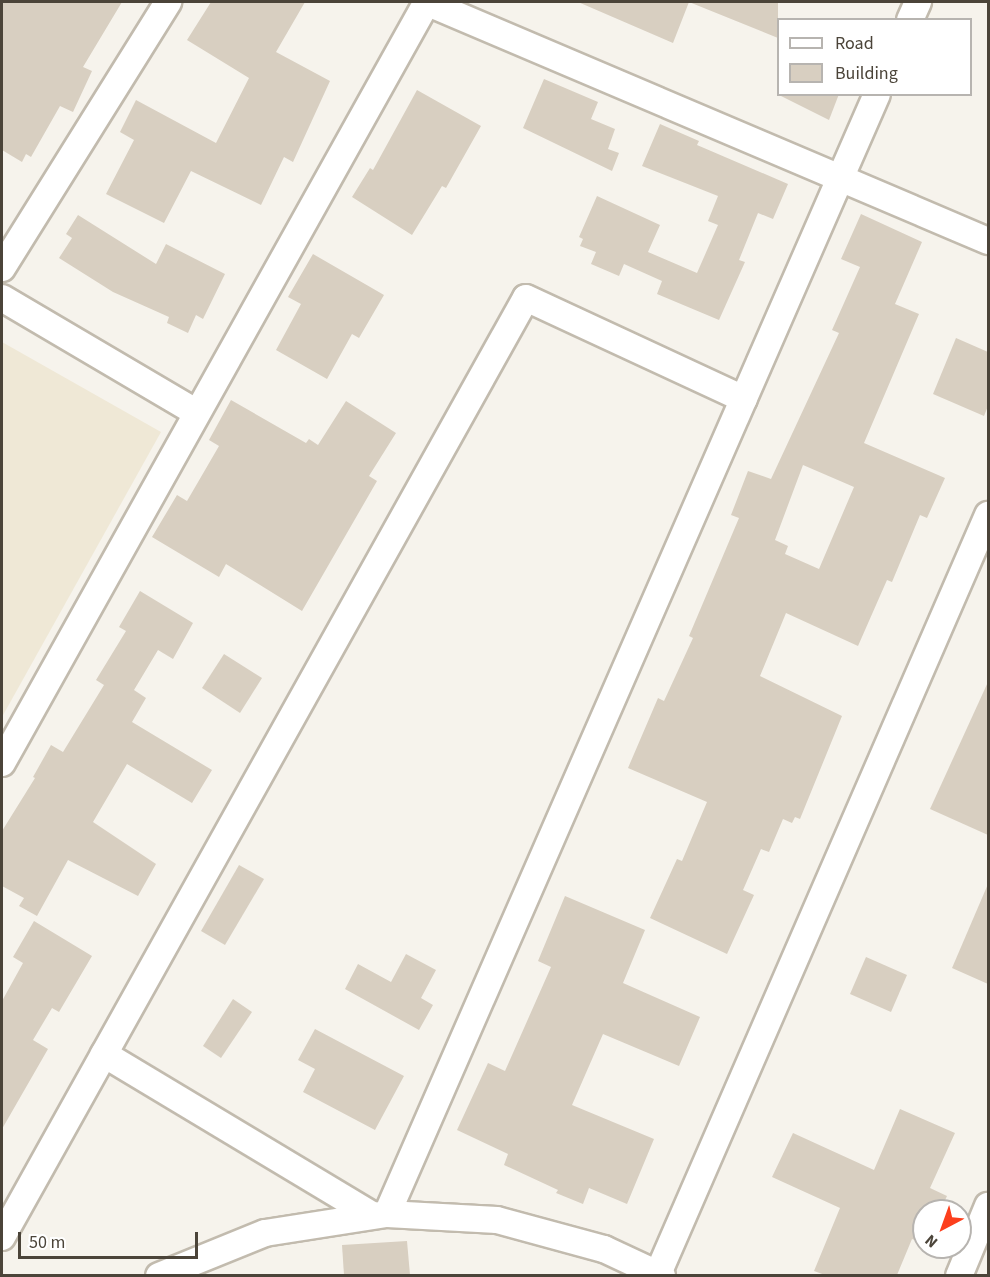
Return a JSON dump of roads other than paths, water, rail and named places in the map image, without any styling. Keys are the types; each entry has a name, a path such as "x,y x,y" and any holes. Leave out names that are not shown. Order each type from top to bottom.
{"street":[{"path":"2,268 168,2"},
{"path":"2,763 426,2 988,242"},
{"path":"911,18 918,2"},
{"path":"379,1214 744,399 876,96"},
{"path":"2,298 197,413"},
{"path":"2,1237 526,298 744,399"},
{"path":"159,1275 265,1233 379,1214 498,1221 604,1250 659,1275 988,515"},
{"path":"104,1054 379,1214"},
{"path":"958,1275 988,1206"}]}
